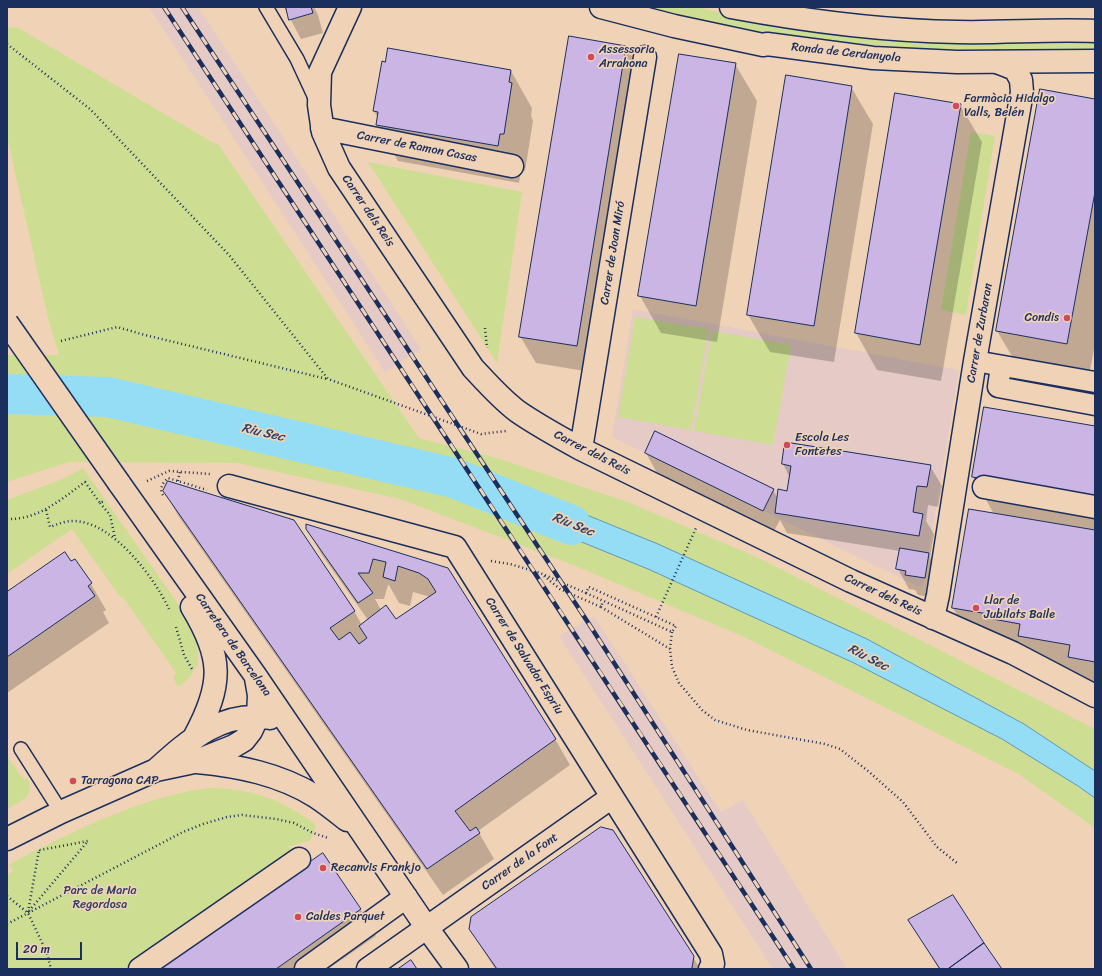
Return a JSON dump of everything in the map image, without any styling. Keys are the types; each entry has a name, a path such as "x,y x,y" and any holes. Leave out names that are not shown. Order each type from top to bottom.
{"street":[{"name":"Carrer dels Reis","path":"350,7 320,72 319,105 323,132 339,168 473,368 492,389 517,410 542,427 581,449 852,581 1013,653 1095,696"},
{"name":"Ronda de Cerdanyola","path":"601,7 674,26 763,45 768,44 873,58 957,62 1095,61"},
{"path":"732,7 776,16 874,27 957,32 1095,31"},
{"name":"Carrer de Joan Miró","path":"581,449 645,57"},
{"name":"Carrer de Zurbaran","path":"933,618 938,596 974,361 1022,92 1021,80 1015,69 997,62"},
{"name":"Carrer de Ramon Casas","path":"322,128 512,166"},
{"name":"Carretera de Barcelona","path":"7,323 171,558 256,676 427,928 458,969"},
{"path":"974,361 1086,380 1073,401"},
{"path":"1001,366 998,387 1095,405"},
{"name":"Carrer de Salvador Espriu","path":"220,484 455,547 711,954 711,966"},
{"path":"984,487 1095,507"},
{"path":"171,558 176,580 201,622 214,652 216,677 213,698 205,718 195,736"},
{"path":"7,839 61,812 156,770 194,762 234,746 244,740 251,731 258,716 259,695 256,676"},
{"path":"156,770 195,736 218,724 258,716 286,721"},
{"path":"194,762 243,768 278,778 316,797 365,836"},
{"name":"Carrer de la Font","path":"368,969 612,797"},
{"path":"140,969 298,859"},
{"path":"306,969 406,897"}],"lane":[{"path":"266,7 297,59 319,105"},
{"path":"21,749 61,812"}],"path":[{"path":"7,44 90,109 229,255 328,379"},
{"path":"61,341 117,327 328,379 481,434 542,427"},
{"path":"147,481 169,471 180,472 220,484"},
{"path":"178,481 180,472"},
{"path":"163,495 161,488 168,478 178,481 220,484"},
{"path":"7,519 18,519 46,510 85,482 110,515 115,538"},
{"path":"100,503 104,501"},
{"path":"46,510 50,527 63,522 74,521 86,523 100,528 115,538 131,554 154,583 172,615"},
{"path":"656,617 698,522"},
{"path":"487,561 510,564 540,573 672,632"},
{"path":"540,573 560,589 601,607 670,649"},
{"path":"586,593 589,587 676,626 672,632 670,649 672,667 679,682 702,710 715,720 747,730 825,744 840,750 868,771 902,802 937,847 957,863"},
{"path":"601,607 603,601"},
{"path":"174,620 184,655 193,671"},
{"path":"7,924 183,832 203,824 242,815 276,819 294,824 312,833 328,838"},
{"path":"28,912 88,841 40,850"},
{"path":"28,912 40,850 36,844"},
{"path":"7,896 28,912 46,953 51,969"}],"shaded area":[{"path":"149,7 198,7 421,349 385,372"},
{"name":"Escola Les Fontetes","path":"633,309 959,370 923,586 917,586 612,437"},
{"path":"594,616 721,812 743,800 847,969 773,969 559,636"}],"green space":[{"path":"642,7 697,7 759,22 1095,42 1095,52 945,49 835,43 769,35 686,18"},
{"path":"17,27 212,142 218,144 419,438 500,459 628,502 761,559 1095,729 1095,828 1017,773 742,636 573,565 400,499 237,463 69,462 7,482 7,355 59,355 48,318 7,137 7,28"},
{"path":"971,132 995,136 966,315 941,310"},
{"path":"368,162 522,192 497,363"},
{"path":"635,317 709,329 691,430 618,417"},
{"path":"712,331 791,345 773,445 694,431"},
{"path":"83,468 190,621 198,641 198,664 190,677 180,686 177,686 173,676 176,673 123,597 121,598 72,529 7,574 7,500 65,478"},
{"path":"7,756 24,780 27,778 30,790 26,798 7,809"},
{"name":"Parc de Maria Regordosa","path":"208,788 238,790 251,793 291,808 316,825 311,840 288,847 292,851 123,969 7,969 7,875 13,871 9,864 56,840 131,808 157,799"}],"water":[{"path":"506,482 658,544 867,639 1024,724 1095,771 1095,798 1002,739 854,663 648,569 530,521"}],"building":[{"path":"286,7 311,7 313,13 289,20"},
{"path":"569,36 626,46 577,346 519,337"},
{"path":"388,48 511,70 509,82 512,83 504,134 500,134 498,146 376,125 378,112 373,111 382,61 385,62"},
{"path":"679,54 736,63 696,306 638,296"},
{"path":"786,75 852,86 814,326 747,315"},
{"path":"1040,89 1095,99 1095,192 1067,344 996,331"},
{"path":"895,93 961,104 920,345 855,333"},
{"path":"984,407 1095,426 1095,498 972,477"},
{"path":"655,431 774,489 763,511 645,453"},
{"path":"785,442 931,465 927,487 917,486 913,512 923,514 919,536 775,513 778,489 787,491 791,466 782,464"},
{"path":"168,481 294,520 355,611 330,628 339,640 350,632 359,644 367,638 359,626 386,605 396,619 436,592 428,579 419,573 398,566 395,581 383,577 386,562 373,559 369,573 358,573 373,593 358,603 306,529 306,524 448,568 556,739 455,811 470,831 476,827 480,833 427,869 163,491"},
{"path":"969,509 1095,530 1095,662 1068,657 1070,645 1018,636 1020,624 987,618 988,614 952,608"},
{"path":"900,548 929,553 925,578 905,575 906,571 896,569"},
{"path":"65,552 71,561 75,559 92,583 88,586 95,596 7,657 7,592"},
{"path":"601,827 613,830 694,956 692,968 497,969 469,929 471,917"},
{"path":"323,853 361,909 276,969 158,969"},
{"path":"953,895 984,943 948,969 940,969 908,920"},
{"path":"984,943 1002,969 948,969"},
{"path":"411,960 417,969 398,969"}],"waterway":[{"name":"Riu Sec","path":"7,394 108,397 454,478 571,525"}],"railway":[{"path":"164,7 794,969"},
{"path":"182,7 589,624 811,969"}],"place":[{"name":"Assessoria Arrahona","path":"591,57"},
{"name":"Farmàcia Hidalgo Valls, Belén","path":"956,106"},
{"name":"Condis","path":"1067,318"},
{"name":"Escola Les Fontetes","path":"787,445"},
{"name":"Llar de Jubilats Baile","path":"976,608"},
{"name":"Tarragona CAP","path":"73,781"},
{"name":"Recanvis Frankjo","path":"323,868"},
{"name":"Caldes Parquet","path":"298,917"}]}
